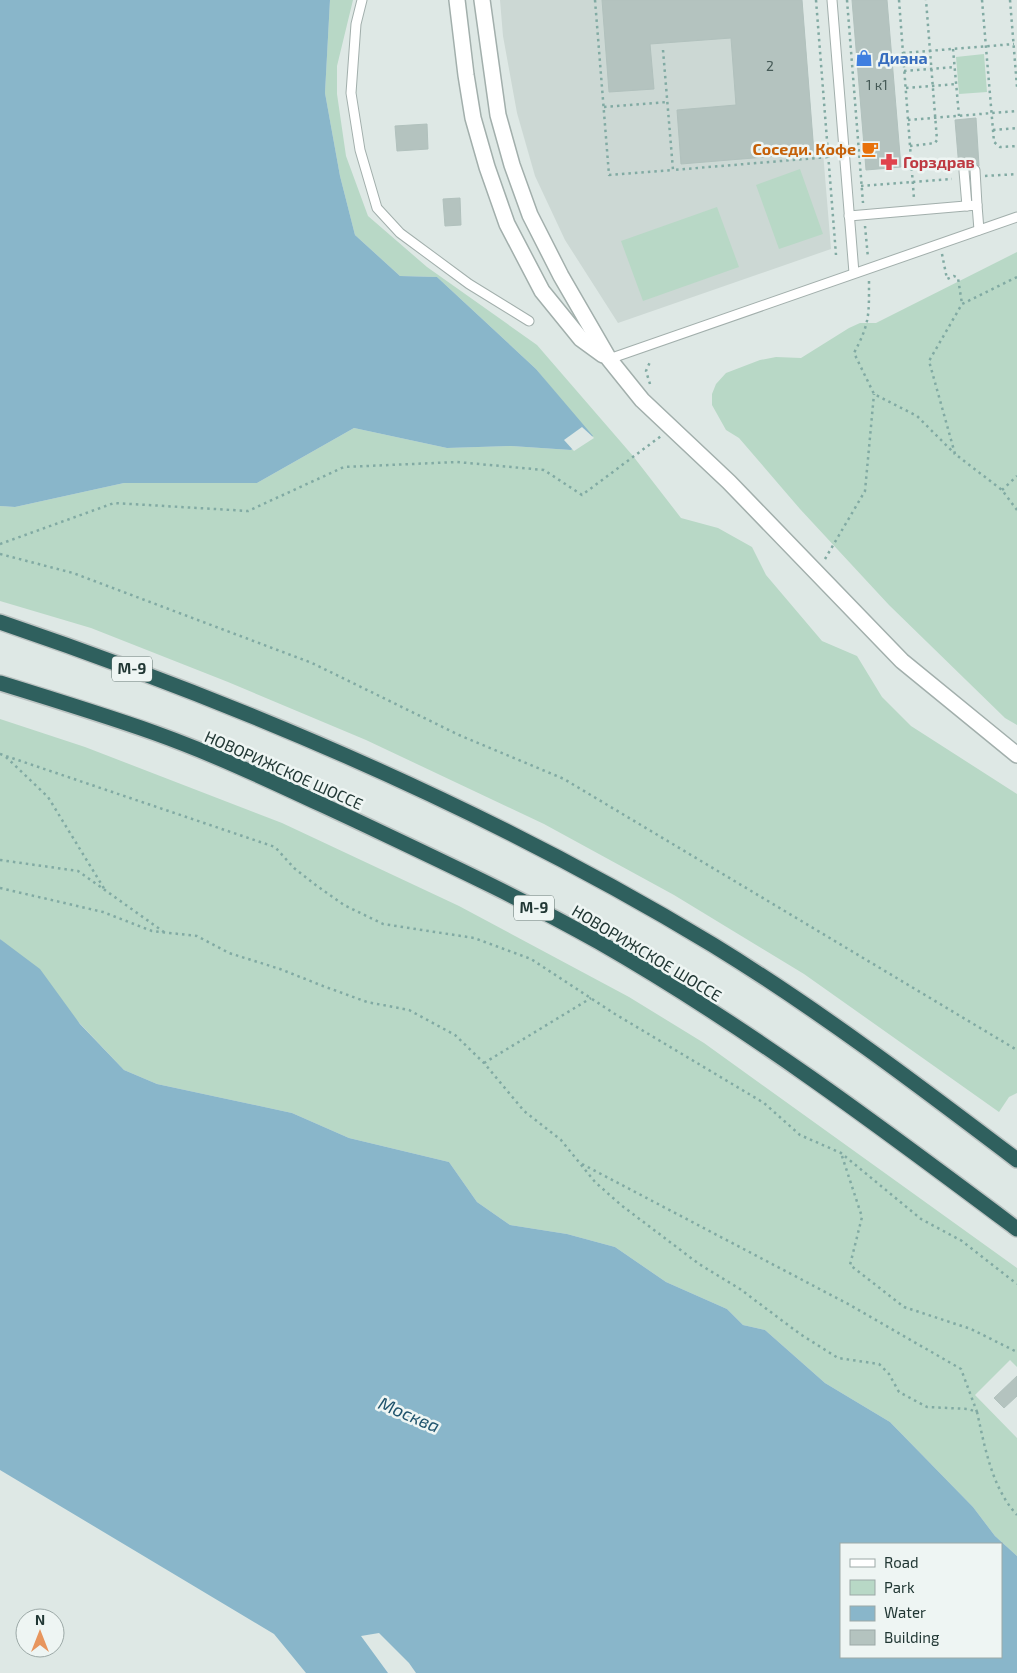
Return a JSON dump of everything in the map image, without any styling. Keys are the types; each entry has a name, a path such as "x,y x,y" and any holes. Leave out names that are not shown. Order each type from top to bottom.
{"highway":[{"name":"М-9","path":"0,622 86,651 262,721 433,795 559,859 713,945 807,1006 1017,1160"},
{"name":"НОВОРИЖСКОЕ ШОССЕ","path":"0,683 157,734 260,776 509,894 590,937 683,993 773,1051 875,1122 1017,1229"}],"street":[{"path":"457,0 473,118 486,167 507,224 542,291 581,339 609,359"},
{"path":"482,0 498,115 512,165 539,232 561,276 609,359 642,400 736,488 902,661 1017,755"}],"lane":[{"path":"362,0 356,24 351,93 360,150 377,208 400,233 469,284 529,321"},
{"path":"832,0 854,273"},
{"path":"975,174 979,230"},
{"path":"964,175 967,206"},
{"path":"849,216 977,206"},
{"path":"609,359 1017,217"}],"path":[{"path":"596,0 610,175 829,157"},
{"path":"816,0 836,255"},
{"path":"825,559 865,491 874,394 854,353 865,332 869,314 869,268 847,0"},
{"path":"899,0 915,210"},
{"path":"910,146 937,142 926,0"},
{"path":"982,0 991,113 996,146 1017,146"},
{"path":"1010,0 1017,87"},
{"path":"903,53 1014,44"},
{"path":"953,49 959,116"},
{"path":"663,50 673,170"},
{"path":"904,70 955,66"},
{"path":"906,88 956,84"},
{"path":"604,107 667,102"},
{"path":"908,120 1017,111"},
{"path":"993,130 1017,128"},
{"path":"975,174 1017,174"},
{"path":"847,187 913,182 964,175"},
{"path":"939,244 947,279 954,276 958,278 962,304"},
{"path":"955,454 929,361 962,304 1017,277"},
{"path":"650,362 646,371 653,389"},
{"path":"874,394 917,416 955,454 1002,490 1017,510"},
{"path":"0,544 114,503 248,511 344,467 457,462 544,470 582,495 672,428"},
{"path":"1002,490 1017,476"},
{"path":"0,554 73,573 312,663 459,735 564,779 1017,1050"},
{"path":"0,754 275,847 294,868 317,886 344,905 383,924 474,938 531,959 591,998 764,1103 800,1135 841,1154 921,1219 962,1241 1017,1284"},
{"path":"5,756 48,797 106,891"},
{"path":"0,860 78,871 165,932"},
{"path":"0,888 103,912 152,931 196,936 229,953 280,969 367,1002 409,1010 455,1035 484,1063 524,1111 561,1140 596,1182 699,1264 740,1289 800,1334 838,1358 879,1364 889,1374 899,1392 927,1407 968,1409 977,1412"},
{"path":"484,1063 591,998"},
{"path":"841,1154 862,1217 850,1265 904,1307 971,1329 1017,1352"},
{"path":"580,1164 850,1305 961,1369 977,1412 987,1458 1007,1504 1017,1515"}],"shaded area":[{"path":"500,0 802,0 814,152 823,152 831,249 618,323 565,240 535,176 517,113 503,36"}],"green space":[{"path":"330,0 353,0 337,66 337,94 346,156 368,216 427,267 537,345 633,456 681,518 718,528 752,547 766,575 822,641 857,656 882,697 911,726 1017,794 1017,1093 1009,1097 999,1112 804,974 674,895 544,824 366,740 228,682 91,628 0,601 0,506 15,507 124,483 257,483 354,428 447,448 511,446 571,450 592,437 536,369 437,277 400,276 355,235 340,176 325,93"},
{"path":"984,54 987,92 959,94 956,57"},
{"path":"800,169 823,234 779,249 756,185"},
{"path":"717,207 739,267 643,301 621,241"},
{"path":"1017,252 1017,725 1005,718 889,605 800,509 739,438 726,430 712,405 712,394 716,384 726,373 760,360 776,357 801,358 849,328 860,323 876,323"},
{"path":"0,719 85,747 282,823 459,906 629,997 704,1043 1017,1268 1017,1367 1010,1360 975,1395 1017,1438 1017,1556 995,1536 973,1507 890,1422 825,1383 765,1330 743,1325 727,1309 666,1282 615,1247 567,1234 510,1225 477,1202 449,1162 349,1138 292,1113 157,1084 124,1070 0,939"}],"water":[{"path":"0,0 330,0 325,93 340,176 355,235 400,276 437,277 536,369 593,436 571,450 511,446 447,448 354,428 257,483 124,483 15,507 0,506"},
{"name":"Москва","path":"0,939 40,969 80,1024 124,1070 157,1084 292,1113 349,1138 449,1162 477,1202 510,1225 567,1234 615,1247 666,1282 727,1309 743,1325 765,1330 825,1383 890,1422 973,1507 995,1536 1017,1556 1017,1673 416,1673 409,1663 379,1633 361,1636 388,1673 306,1673 274,1634 0,1470"}],"pier":[{"path":"582,427 594,438 574,451 564,440"}],"building":[{"path":"602,0 802,0 814,153 681,164 677,110 736,105 731,38 650,44 654,89 609,92"},
{"path":"852,0 887,0 901,167 866,170"},
{"path":"976,118 979,166 974,164 969,168 963,165 959,168 955,120"},
{"path":"427,124 428,149 397,151 395,126"},
{"path":"460,198 461,225 445,226 443,199"},
{"path":"1017,1376 1017,1396 1004,1408 994,1398"}],"place":[{"name":"Диана","path":"864,58"},
{"name":"Соседи. Кофе","path":"870,149"},
{"name":"Горздрав","path":"889,162"}]}
